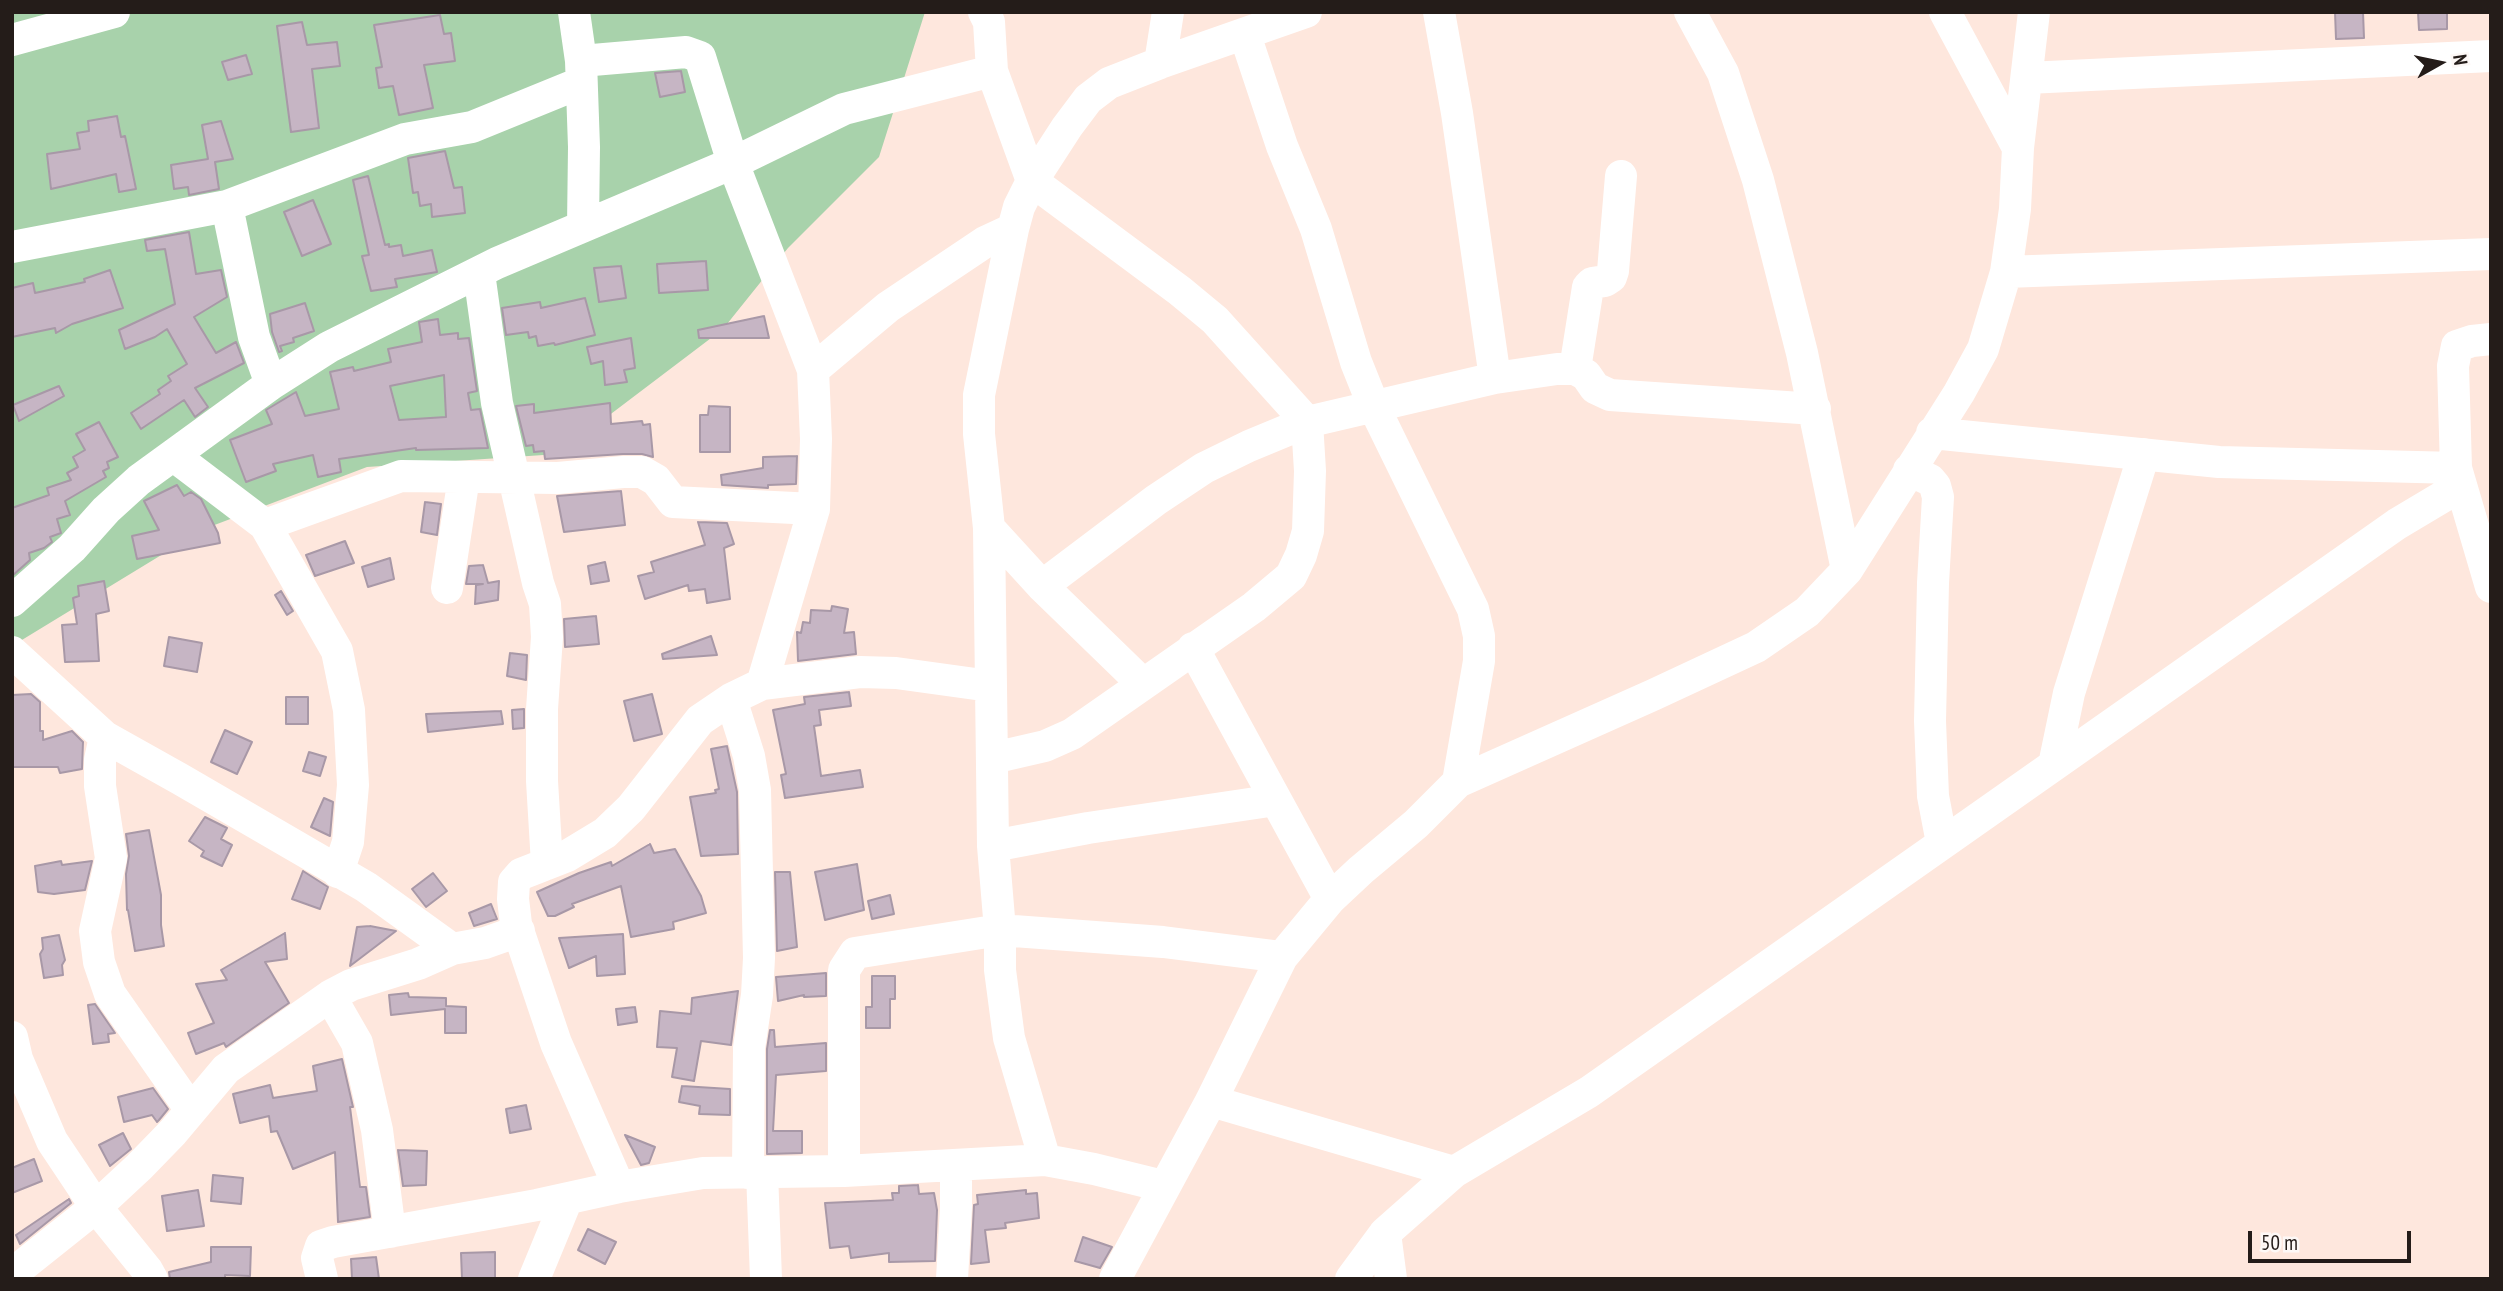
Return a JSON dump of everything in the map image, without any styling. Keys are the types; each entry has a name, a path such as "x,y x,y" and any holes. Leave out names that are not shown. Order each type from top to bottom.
{"street":[{"path":"12,40 114,12"},
{"path":"574,12 584,146 583,226"},
{"path":"984,12 989,22 992,71 1032,181 1215,320 1307,422 1310,471 1308,531 1291,576 1254,607 1072,734 1045,746 993,758"},
{"path":"1160,63 1168,12"},
{"path":"1045,1160 1009,1038 1000,970 1000,930 993,846 989,528 979,434 979,395 1013,229 1019,207 1032,181 1088,99 1109,83 1306,12"},
{"path":"1439,12 1457,113 1495,378"},
{"path":"1690,12 1723,73 1758,180 1815,409 1847,570"},
{"path":"1945,12 2018,148"},
{"path":"1115,1279 1211,1101 1282,957 1330,900 1416,824 1458,782 1756,647 1807,612 1847,570 1959,393 1983,349 2006,272 2034,12"},
{"path":"1245,35 1282,146 1316,229 1356,362 1374,407 1473,609 1479,636 1479,661 1458,782"},
{"path":"12,247 227,206 405,139 491,121 580,72 686,52 700,57 733,163 813,370 816,439 814,509 762,684"},
{"path":"2027,78 2491,56"},
{"path":"12,601 72,548 106,510 131,488 271,384 329,347 479,273 733,163 844,109 992,71"},
{"path":"1575,369 1588,287 1605,281 1611,277 1613,271 1621,176"},
{"path":"227,206 254,337 271,384"},
{"path":"813,370 888,306 985,242 1013,229"},
{"path":"2006,272 2491,254"},
{"path":"479,273 497,403 545,604 547,637 541,781 547,864"},
{"path":"2489,576 2457,477 2453,366 2457,346 2491,339"},
{"path":"1042,586 1156,500 1204,468 1307,422 1495,378 1575,369 1586,375 1595,388 1610,395 1815,409"},
{"path":"1932,433 2219,462 2457,477"},
{"path":"2054,765 2069,693 2144,454"},
{"path":"174,456 265,525 337,651 349,710 353,785 348,842 338,872"},
{"path":"1909,470 1930,480 1938,497 1930,721 1933,796 1942,843"},
{"path":"265,525 401,476 558,478 642,472 656,480 673,502 814,509"},
{"path":"447,588 464,477"},
{"path":"1351,1279 1384,1233 1454,1172 1589,1092 2397,524 2457,477"},
{"path":"989,528 1042,586 1143,684"},
{"path":"1193,648 1330,900"},
{"path":"12,652 105,737 366,887 452,948"},
{"path":"619,1186 555,1043 519,931 513,899 514,882 522,874 567,856 605,833 631,808 701,720 731,699 762,684 860,672 896,673 990,686"},
{"path":"731,699 749,756 755,790 759,958 749,1048 755,1173 766,1279"},
{"path":"105,737 100,760 100,786 111,858 95,931 99,962 110,994 191,1110"},
{"path":"993,846 1088,828 1276,800"},
{"path":"844,1171 844,971 855,953 1000,930 1163,942 1282,957"},
{"path":"12,1274 96,1206 139,1167 226,1069 330,996 351,985 408,968 452,948 485,943 519,931"},
{"path":"330,996 357,1044 377,1130 390,1232"},
{"path":"13,1044 52,1141 96,1206 152,1279"},
{"path":"1211,1101 1454,1172"},
{"path":"321,1279 317,1258 321,1246 567,1199 619,1186 704,1173 844,1171 1045,1160 1163,1186"},
{"path":"952,1279 956,1166"},
{"path":"534,1279 567,1199"},
{"path":"1384,1233 1391,1279"}],"green space":[{"path":"12,12 925,12 879,157 788,248 723,329 558,454 367,467 204,529 12,646"}],"building":[{"path":"2335,12 2363,12 2364,38 2336,39"},
{"path":"2418,12 2447,12 2447,29 2419,30"},
{"path":"440,15 444,34 451,33 455,61 424,65 433,108 399,115 393,86 379,88 376,68 382,67 374,25"},
{"path":"302,22 307,45 337,42 340,66 312,69 319,128 291,132 277,26"},
{"path":"246,55 252,74 228,80 222,62"},
{"path":"681,71 685,92 660,97 655,73"},
{"path":"117,116 121,137 125,136 136,189 119,192 116,174 51,189 47,154 80,149 77,133 89,131 88,121"},
{"path":"221,121 233,159 215,162 219,189 189,195 188,187 174,189 171,165 208,159 202,125"},
{"path":"445,151 454,188 462,187 465,213 432,217 431,204 420,206 418,192 413,193 408,158"},
{"path":"368,176 385,245 401,245 403,256 432,250 437,272 395,279 397,287 371,291 362,256 369,255 353,180"},
{"path":"313,200 331,244 302,256 284,212"},
{"path":"189,232 196,274 221,270 227,297 194,317 216,353 236,342 244,363 195,388 208,407 195,417 184,400 141,429 131,413 160,394 158,390 171,381 168,376 187,364 167,329 125,349 119,330 175,304 165,249 147,251 145,240"},
{"path":"706,261 708,290 659,293 657,264"},
{"path":"621,266 626,298 599,302 594,268"},
{"path":"110,270 123,308 72,324 56,333 55,328 12,337 12,288 33,283 35,293 85,282 84,279"},
{"path":"585,298 595,335 555,345 538,346 536,336 529,338 528,332 506,335 502,308 540,302 541,308"},
{"path":"305,303 314,331 293,338 294,342 280,346 282,351 279,352 272,332 270,314"},
{"path":"764,316 769,338 699,338 698,330"},
{"path":"438,319 440,335 458,333 458,339 469,338 477,391 468,393 471,410 480,409 488,448 416,448 339,459 341,472 318,477 313,455 273,464 276,471 246,482 230,440 272,424 266,410 296,392 305,416 339,409 330,372 353,367 354,371 391,362 388,349 422,342 419,322","holes":["444,375 446,417 399,420 390,386"]},
{"path":"631,338 635,368 624,370 627,382 605,385 603,361 591,364 587,347"},
{"path":"59,386 64,396 19,421 13,405"},
{"path":"610,403 611,424 642,421 643,425 650,424 653,457 623,454 545,459 544,451 534,452 533,445 526,446 516,406 534,404 534,413"},
{"path":"709,406 730,407 730,452 700,452 700,415 708,415"},
{"path":"99,422 118,457 107,462 109,468 103,471 106,477 65,501 70,515 57,519 61,533 50,537 52,542 44,548 29,553 30,560 12,576 12,508 49,495 47,488 71,480 67,473 78,467 73,457 85,450 76,434"},
{"path":"797,456 796,484 768,485 768,488 722,485 721,475 763,468 763,457"},
{"path":"177,485 184,496 191,492 201,499 218,533 220,543 137,559 132,536 159,530 144,501"},
{"path":"621,491 625,525 564,532 557,496"},
{"path":"425,502 441,504 437,535 421,532"},
{"path":"698,522 727,523 734,544 724,548 730,599 707,603 705,589 689,591 688,585 645,599 638,576 654,572 651,562 705,545"},
{"path":"345,541 354,563 315,576 306,555"},
{"path":"390,558 394,579 368,587 362,567"},
{"path":"605,562 609,581 591,584 588,566"},
{"path":"483,565 488,583 499,581 498,600 475,604 476,585 483,584 466,584 469,566"},
{"path":"104,581 109,611 96,614 99,661 65,662 62,625 77,624 73,598 79,596 78,586"},
{"path":"281,591 293,611 287,615 275,595"},
{"path":"832,606 848,609 844,633 854,632 856,654 798,661 797,632 801,633 803,622 810,623 811,610 831,611"},
{"path":"596,616 599,644 565,647 564,619"},
{"path":"711,636 717,655 663,659 662,654"},
{"path":"169,637 202,643 197,672 164,666"},
{"path":"510,653 527,655 526,680 507,676"},
{"path":"849,692 851,706 819,710 821,725 814,726 821,776 860,770 863,787 785,798 781,775 786,774 773,710 805,704 804,697"},
{"path":"31,694 40,702 40,731 43,731 43,740 72,731 83,742 82,769 60,773 58,767 12,767 12,695"},
{"path":"652,694 662,734 634,741 624,701"},
{"path":"286,697 308,697 308,724 286,724"},
{"path":"524,709 524,728 513,729 512,710"},
{"path":"501,711 503,724 428,732 426,714"},
{"path":"225,730 252,742 237,774 211,762"},
{"path":"727,746 737,792 738,854 701,856 690,797 716,793 715,790 719,789 711,749"},
{"path":"309,752 326,757 320,776 303,771"},
{"path":"324,798 333,802 330,836 311,827"},
{"path":"205,817 227,828 221,839 232,845 222,866 201,856 204,851 189,841"},
{"path":"149,830 161,895 164,946 135,951 127,910 126,874 129,856 126,834"},
{"path":"650,844 654,853 675,849 701,896 706,913 673,922 674,929 631,937 621,886 572,904 574,907 555,916 548,916 537,892 579,873 611,862 612,866"},
{"path":"61,861 62,865 92,861 85,890 54,894 38,892 35,866"},
{"path":"857,864 864,910 825,920 815,872"},
{"path":"303,871 328,887 320,909 292,899"},
{"path":"775,872 790,872 797,947 777,951"},
{"path":"433,873 447,891 426,907 412,889"},
{"path":"890,895 894,914 872,919 868,901"},
{"path":"491,904 497,919 474,926 469,913"},
{"path":"370,926 396,931 350,966 357,927"},
{"path":"285,933 287,959 265,962 289,1003 226,1047 224,1043 196,1054 188,1033 214,1023 196,984 227,980 221,970"},
{"path":"623,934 625,974 597,976 596,956 569,968 559,938"},
{"path":"59,935 65,960 62,965 63,975 44,978 40,954 43,949 42,938"},
{"path":"826,973 826,996 804,995 778,1001 776,977"},
{"path":"872,976 895,976 895,999 890,999 890,1028 866,1028 866,1007 872,1007"},
{"path":"738,991 731,1045 701,1041 694,1081 672,1077 677,1048 657,1047 660,1011 691,1014 692,998"},
{"path":"408,993 409,997 446,998 446,1006 466,1007 466,1033 445,1033 445,1009 391,1015 389,995"},
{"path":"95,1004 115,1033 108,1034 109,1042 93,1044 88,1005"},
{"path":"635,1007 637,1022 618,1025 616,1009"},
{"path":"770,1030 774,1030 775,1047 826,1043 826,1071 776,1075 773,1131 802,1131 802,1153 767,1154 767,1049"},
{"path":"342,1059 353,1107 350,1107 360,1187 366,1187 370,1217 338,1222 335,1152 293,1169 277,1131 271,1132 269,1116 240,1123 233,1094 270,1085 273,1098 317,1091 313,1066"},
{"path":"682,1086 730,1089 730,1115 699,1114 700,1106 679,1102"},
{"path":"153,1088 168,1109 159,1120 157,1122 152,1115 124,1122 118,1097"},
{"path":"526,1105 531,1129 510,1133 506,1109"},
{"path":"123,1133 131,1149 110,1166 99,1145"},
{"path":"625,1135 655,1147 649,1163 641,1165"},
{"path":"398,1150 427,1151 426,1185 403,1186"},
{"path":"34,1159 42,1181 12,1193 12,1168"},
{"path":"213,1175 243,1178 241,1204 211,1201"},
{"path":"918,1185 919,1194 934,1193 937,1210 935,1261 889,1262 889,1253 851,1258 849,1246 830,1248 825,1203 893,1200 892,1193 899,1193 899,1186"},
{"path":"198,1190 204,1226 167,1231 162,1196"},
{"path":"1026,1190 1026,1194 1037,1193 1039,1218 1005,1223 1006,1228 985,1230 989,1262 971,1264 974,1205 978,1204 977,1195"},
{"path":"69,1199 71,1203 20,1244 16,1235"},
{"path":"588,1229 616,1242 605,1264 578,1250"},
{"path":"1083,1237 1112,1247 1100,1268 1075,1261"},
{"path":"211,1247 251,1247 250,1276 170,1279 169,1272 211,1262"},
{"path":"495,1252 495,1279 462,1279 461,1253"},
{"path":"376,1257 379,1279 352,1279 351,1259"}]}
